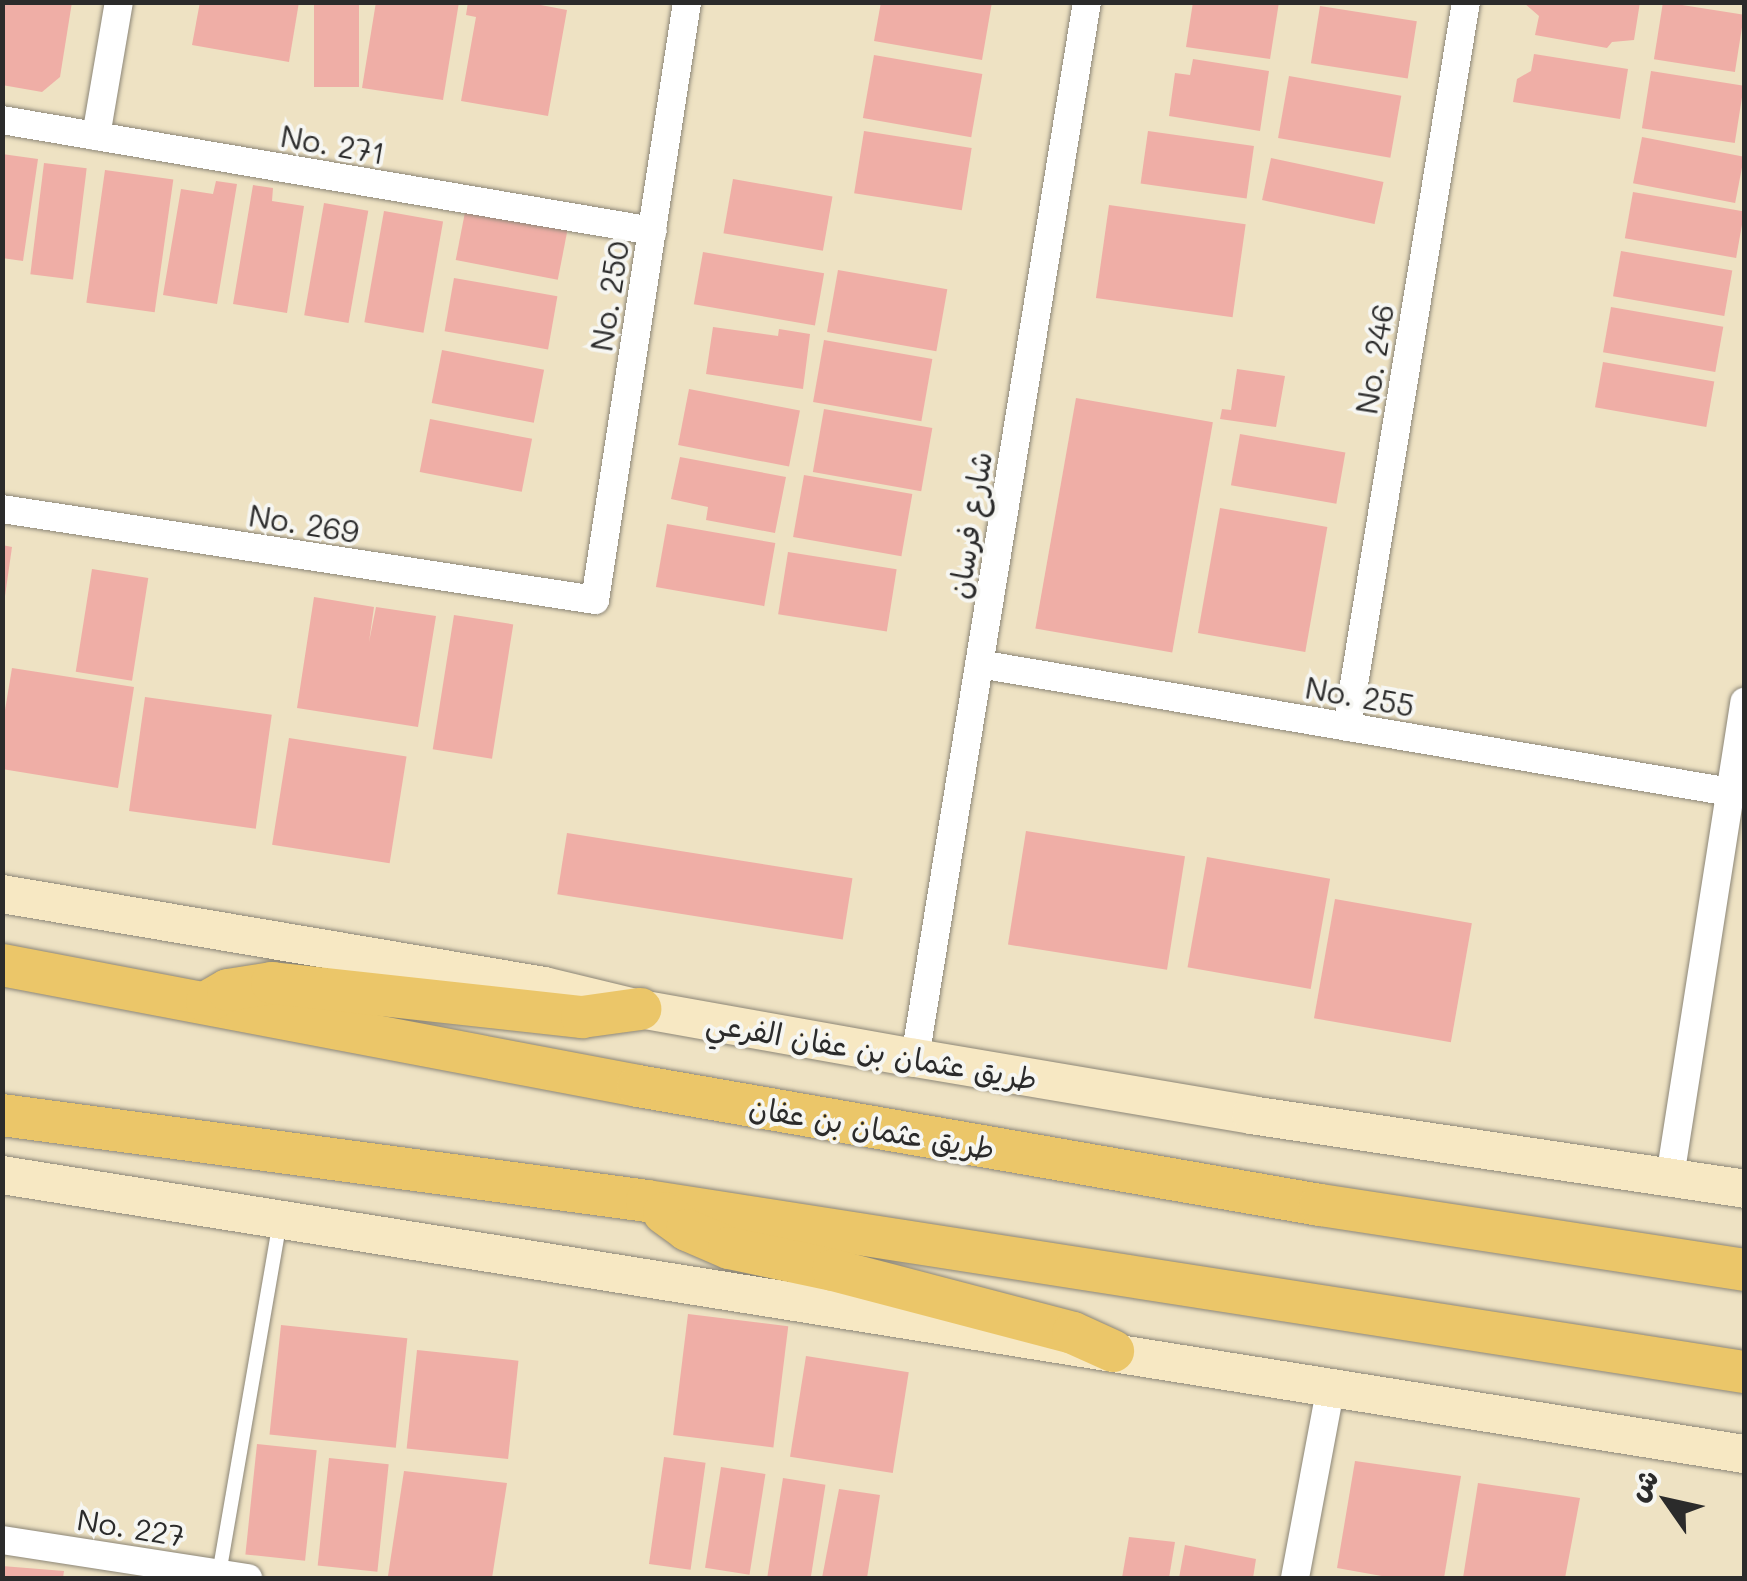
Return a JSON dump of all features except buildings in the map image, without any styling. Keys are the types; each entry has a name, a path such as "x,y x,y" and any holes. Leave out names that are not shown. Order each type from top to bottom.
{"main road":[{"name":"طريق عثمان بن عفان الفرعي","path":"2,894 544,986 640,1009 915,1058 1744,1189"},
{"name":"طريق عثمان بن عفان","path":"2,965 638,1086 1320,1206 1744,1270"},
{"path":"204,1003 228,990 272,983 582,1017 640,1009"},
{"path":"2,1115 647,1201 1744,1372"},
{"path":"2,1175 1744,1454"},
{"path":"647,1201 686,1230 729,1248 833,1270 1073,1333 1113,1351"}],"street":[{"path":"96,136 119,2"},
{"name":"No. 250","path":"595,600 688,2"},
{"name":"شارع فرسان","path":"915,1058 1087,2"},
{"name":"No. 246","path":"1347,727 1466,2"},
{"name":"No. 271","path":"2,120 652,231"},
{"name":"No. 269","path":"2,509 595,600"},
{"name":"No. 255","path":"979,664 1730,792"},
{"path":"1670,1178 1744,702"},
{"path":"1295,1578 1332,1385"},
{"name":"No. 227","path":"2,1540 248,1578"}],"lane":[{"path":"219,1574 280,1220"}]}
